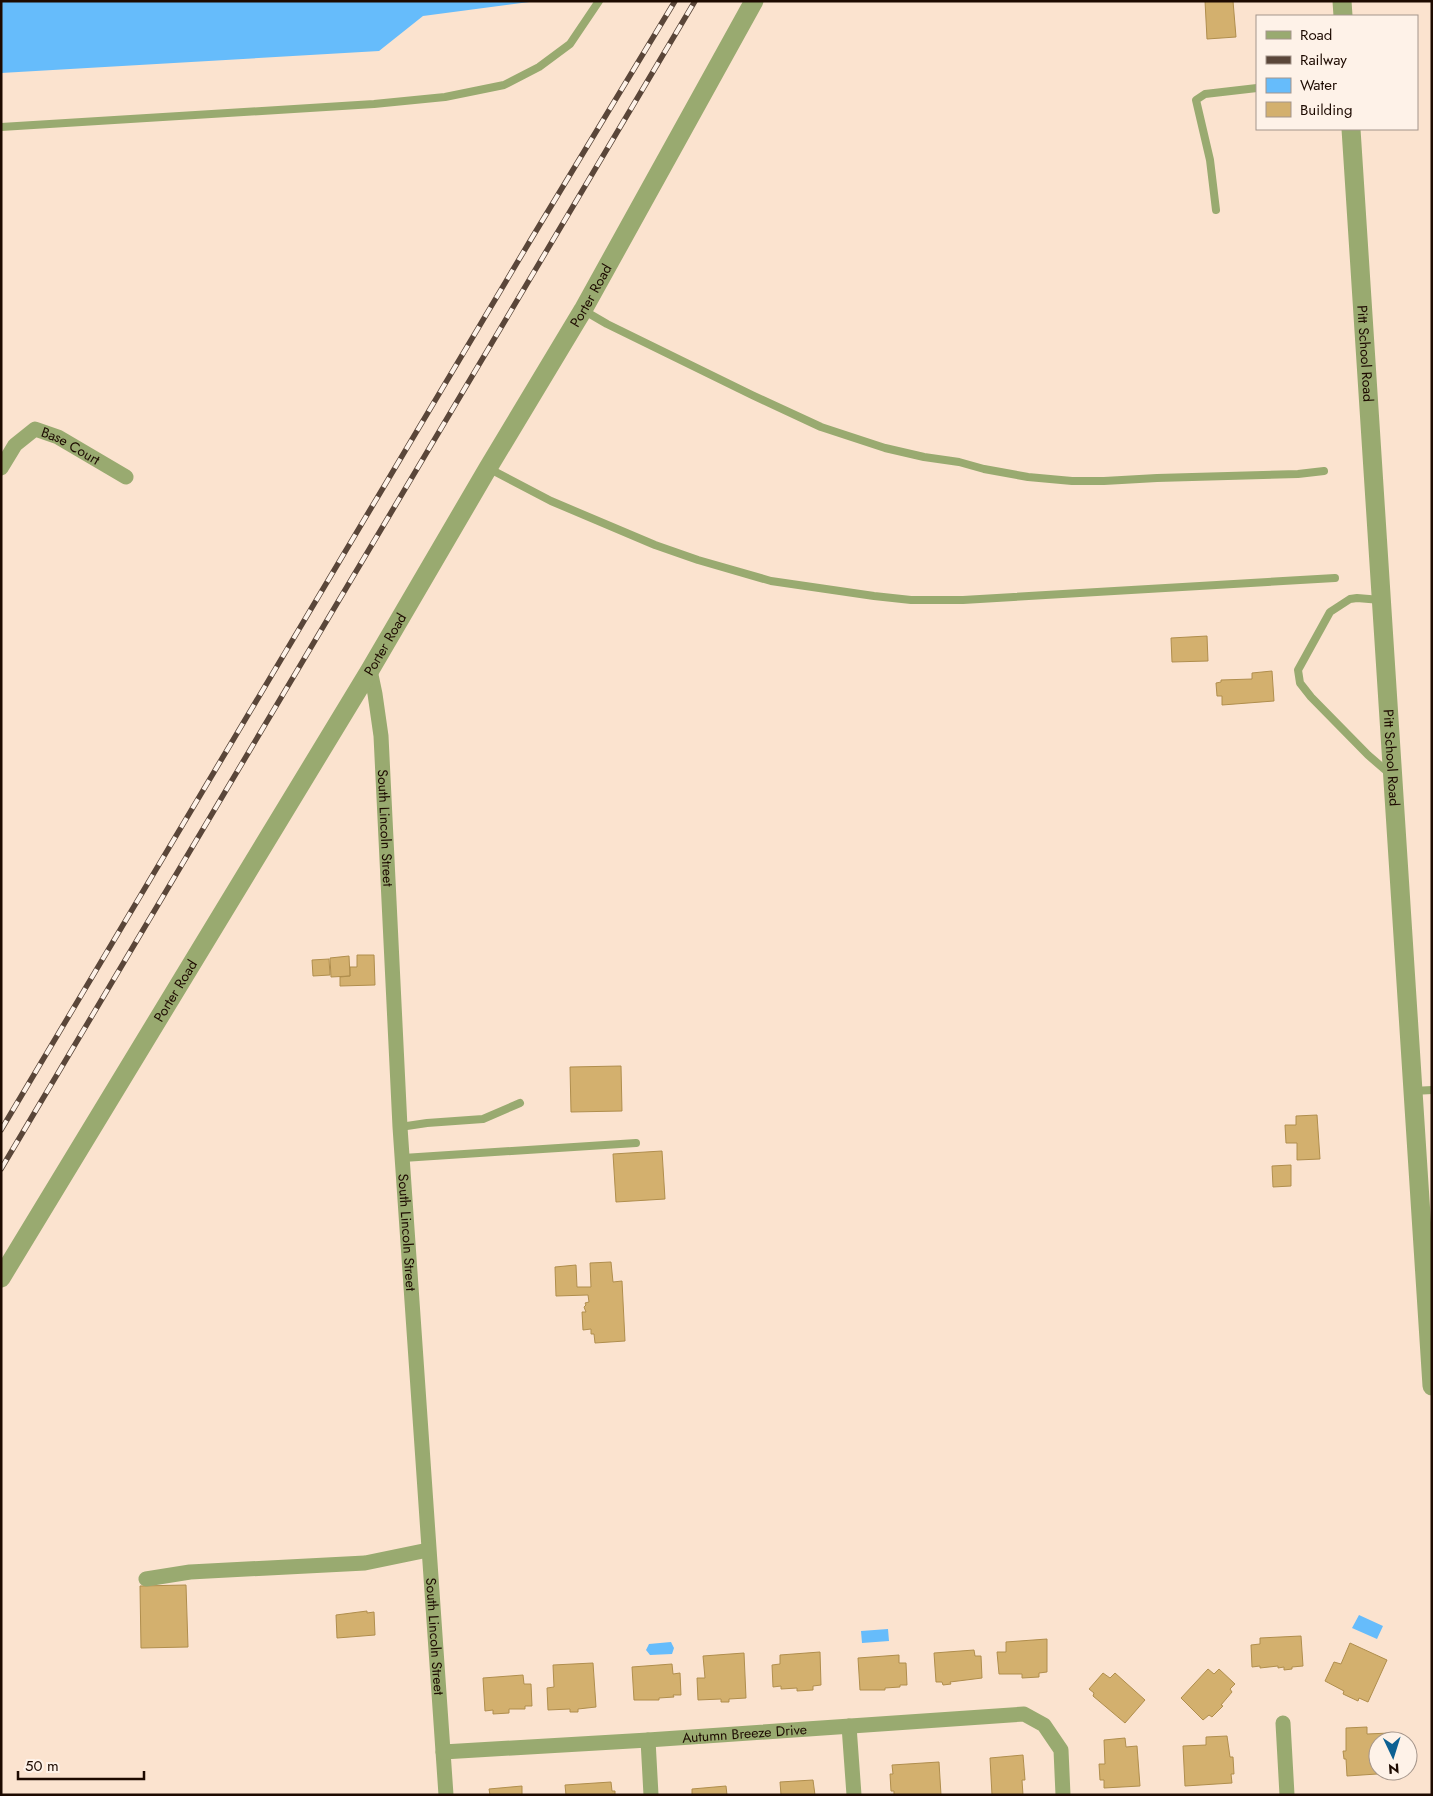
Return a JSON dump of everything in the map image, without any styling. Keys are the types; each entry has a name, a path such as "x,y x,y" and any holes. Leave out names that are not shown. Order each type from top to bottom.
{"street":[{"name":"Porter Road","path":"1,1278 370,670 583,310 754,1"},
{"path":"1342,1 1343,15"},
{"name":"Pitt School Road","path":"1350,130 1432,1386"},
{"name":"Base Court","path":"1,468 15,445 35,429 58,437 126,477"},
{"name":"South Lincoln Street","path":"370,670 381,736 400,1128 446,1795"},
{"path":"146,1579 190,1572 365,1563 428,1550"},
{"name":"Autumn Breeze Drive","path":"443,1752 1024,1714 1044,1725 1061,1750 1063,1795"},
{"path":"1283,1723 1287,1795"},
{"path":"850,1726 854,1795"},
{"path":"648,1740 651,1795"}],"lane":[{"path":"1,127 445,98 504,85 539,67 570,44 599,1"},
{"path":"1216,210 1210,160 1196,100 1205,94 1256,88"},
{"path":"583,310 640,340 814,424 885,448 924,457 959,462 984,470 1072,481 1104,482 1157,478 1298,474 1324,471"},
{"path":"488,468 551,501 655,545 698,560 771,581 874,596 911,600 963,600 1334,578"},
{"path":"1382,600 1350,599 1330,612 1298,670 1300,683 1311,697 1368,755 1393,777"},
{"path":"1413,1090 1432,1090"},
{"path":"400,1128 426,1123 483,1119 520,1103"},
{"path":"403,1158 636,1144"}],"water":[{"path":"1,1 537,1 423,16 379,51 1,73"},
{"path":"1359,1615 1383,1626 1377,1639 1352,1628"},
{"path":"888,1629 889,1641 862,1643 861,1631"},
{"path":"671,1642 674,1648 672,1654 650,1655 646,1650 649,1644"}],"building":[{"path":"1205,1 1233,1 1236,37 1207,39"},
{"path":"1207,636 1208,661 1172,662 1171,638"},
{"path":"1272,671 1274,701 1222,705 1222,696 1217,696 1216,683 1221,682 1221,680 1252,679 1252,673"},
{"path":"357,955 374,955 375,985 340,986 340,977 350,976 350,967 357,967"},
{"path":"349,956 350,976 331,977 330,958"},
{"path":"329,959 330,975 313,976 312,960"},
{"path":"621,1066 622,1111 571,1112 570,1067"},
{"path":"1317,1115 1320,1159 1297,1160 1297,1143 1286,1143 1285,1125 1296,1125 1296,1116"},
{"path":"662,1151 665,1199 616,1202 613,1154"},
{"path":"1291,1165 1291,1186 1273,1187 1272,1166"},
{"path":"611,1262 613,1282 622,1281 625,1341 595,1343 594,1334 591,1334 591,1329 583,1330 582,1312 586,1312 584,1307 585,1303 589,1302 588,1295 556,1296 555,1267 576,1265 577,1287 591,1287 590,1263"},
{"path":"186,1585 188,1647 141,1648 140,1586"},
{"path":"367,1611 367,1613 374,1612 375,1635 337,1638 336,1615"},
{"path":"1301,1636 1303,1666 1284,1670 1284,1667 1278,1668 1278,1666 1252,1667 1251,1645 1260,1644 1260,1638"},
{"path":"1047,1639 1047,1672 1039,1673 1039,1677 1022,1678 1022,1674 999,1674 997,1652 1006,1652 1006,1642"},
{"path":"1350,1643 1387,1660 1368,1702 1359,1698 1358,1701 1343,1694 1344,1691 1325,1681 1334,1662 1341,1664"},
{"path":"974,1650 975,1656 981,1656 982,1678 950,1682 951,1684 943,1685 942,1682 936,1682 934,1653"},
{"path":"820,1652 821,1685 813,1686 813,1690 797,1691 797,1688 781,1689 781,1686 773,1687 772,1665 780,1664 780,1655"},
{"path":"744,1653 746,1698 729,1699 729,1702 721,1702 721,1699 698,1700 697,1678 705,1678 703,1656"},
{"path":"899,1655 899,1663 906,1663 907,1685 885,1688 885,1690 860,1690 858,1658"},
{"path":"593,1663 596,1707 578,1709 578,1712 570,1712 570,1709 548,1710 547,1688 554,1687 553,1665"},
{"path":"672,1664 673,1674 680,1673 681,1695 659,1698 659,1700 634,1700 632,1667"},
{"path":"1208,1669 1214,1674 1219,1669 1235,1684 1230,1689 1232,1692 1221,1705 1223,1706 1212,1717 1209,1715 1203,1720 1181,1698"},
{"path":"1103,1673 1110,1678 1115,1673 1145,1700 1125,1723 1093,1696 1094,1693 1089,1689"},
{"path":"523,1675 524,1684 531,1684 532,1706 525,1706 525,1709 509,1709 509,1713 493,1714 493,1710 485,1711 483,1678"},
{"path":"1367,1727 1368,1775 1347,1776 1346,1759 1344,1759 1343,1751 1346,1751 1346,1728"},
{"path":"1227,1736 1230,1757 1233,1757 1234,1774 1231,1774 1232,1783 1185,1786 1183,1746 1206,1745 1206,1737"},
{"path":"1125,1738 1126,1747 1137,1746 1140,1786 1104,1788 1104,1780 1100,1780 1099,1764 1105,1764 1104,1740"},
{"path":"1023,1755 1025,1780 1022,1780 1023,1795 992,1795 990,1758"},
{"path":"939,1762 941,1795 894,1795 894,1791 891,1791 890,1774 893,1774 892,1765"},
{"path":"813,1780 815,1795 781,1795 780,1782"},
{"path":"611,1782 612,1791 615,1791 615,1795 566,1795 565,1785"},
{"path":"522,1786 522,1795 490,1795 489,1789"},
{"path":"726,1786 727,1795 692,1795 692,1789"}],"railway":[{"path":"1,1130 675,1"},
{"path":"1,1169 695,1"}]}
